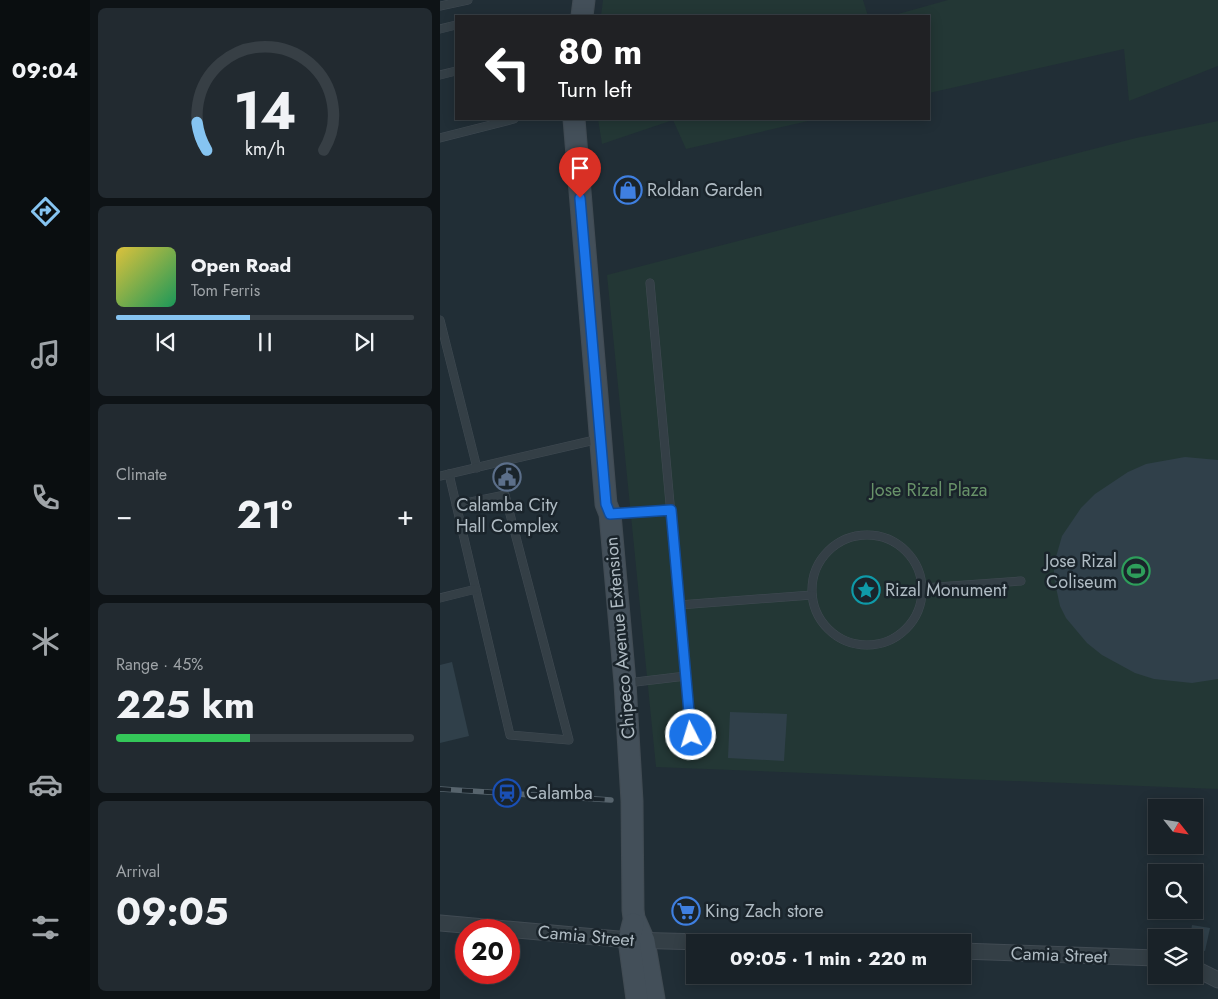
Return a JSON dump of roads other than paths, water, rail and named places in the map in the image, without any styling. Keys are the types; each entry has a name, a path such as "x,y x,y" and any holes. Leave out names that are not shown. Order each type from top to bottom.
{"main road":[{"path":"582,15 584,0"},
{"name":"Chipeco Avenue Extension","path":"574,120 606,504 610,514 625,683 632,801 631,854 637,940 637,999"},
{"name":"Chipeco Avenue Extension","path":"637,940 654,999"}],"street":[{"name":"Camia Street","path":"440,923 637,940 686,942"},
{"name":"Camia Street","path":"971,951 1148,958"},
{"path":"1203,972 1218,980"}],"lane":[{"path":"440,6 468,0"},
{"path":"440,30 455,25"},
{"path":"440,76 455,71"},
{"path":"440,138 510,120"},
{"path":"650,283 691,735"},
{"path":"440,320 477,468"},
{"path":"440,476 601,438"},
{"path":"449,474 456,505 510,735 569,740 506,494 456,505"},
{"path":"610,514 671,510"},
{"path":"874,535 892,540 908,552 918,568 923,588 920,606 912,624 898,637 880,645 861,646 843,641 827,629 816,614 812,595 814,576 822,558 836,544 854,536 874,535"},
{"path":"923,588 1021,581"},
{"path":"440,598 476,589"},
{"path":"680,605 812,595"},
{"path":"625,683 686,676"}],"railway":[{"path":"440,789 611,800"}],"place":[{"name":"Roldan Garden","path":"628,190"},
{"name":"Calamba City Hall Complex","path":"507,477"},
{"name":"Jose Rizal Coliseum","path":"1136,571"},
{"name":"Rizal Monument","path":"866,590"},
{"name":"Calamba","path":"507,793"},
{"name":"King Zach store","path":"686,911"}],"park label":[{"name":"Jose Rizal Plaza","path":"929,490"}]}
